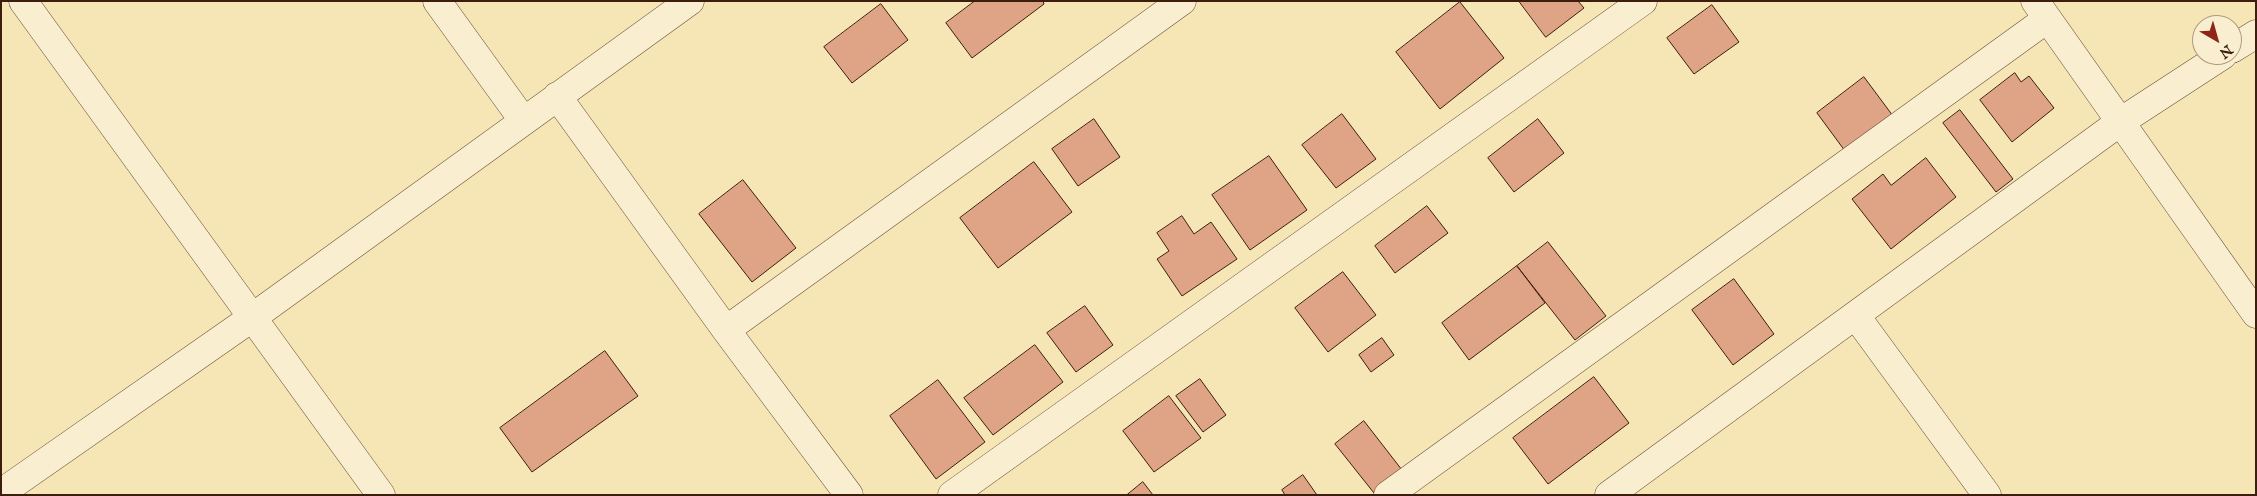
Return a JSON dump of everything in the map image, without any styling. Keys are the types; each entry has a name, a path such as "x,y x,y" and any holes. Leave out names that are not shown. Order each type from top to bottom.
{"street":[{"path":"22,1 381,495"},
{"path":"437,1 523,120"},
{"path":"1,493 253,317 690,1"},
{"path":"726,330 1182,1"},
{"path":"952,495 1644,1"},
{"path":"1388,495 2041,10 2256,314"},
{"path":"2242,43 2256,34"},
{"path":"1610,495 2120,122 2208,65"},
{"path":"557,96 726,330 849,495"},
{"path":"1856,316 1987,495"}],"building":[{"path":"975,1 1043,1 1044,4 972,58 946,23"},
{"path":"1519,1 1578,1 1584,8 1546,37"},
{"path":"1460,2 1504,58 1440,109 1396,52"},
{"path":"881,4 908,40 852,83 824,47"},
{"path":"1712,5 1739,42 1694,74 1667,38"},
{"path":"2015,73 2021,82 2029,76 2054,108 2012,142 1980,100"},
{"path":"1864,77 1893,116 1845,151 1817,113"},
{"path":"1960,110 2013,179 1996,192 1943,123"},
{"path":"1342,114 1376,159 1336,188 1302,145"},
{"path":"1094,119 1120,157 1078,186 1052,149"},
{"path":"1538,119 1564,153 1514,192 1488,158"},
{"path":"1269,156 1307,210 1250,250 1212,195"},
{"path":"1926,158 1956,197 1891,249 1852,199 1883,174 1891,185"},
{"path":"1034,162 1072,212 998,268 960,218"},
{"path":"743,180 796,248 752,282 699,214"},
{"path":"1427,206 1448,233 1395,273 1375,246"},
{"path":"1182,216 1194,234 1211,222 1237,259 1182,296 1157,259 1169,251 1157,233"},
{"path":"1548,242 1606,316 1575,340 1517,266"},
{"path":"1517,266 1545,303 1469,360 1442,323"},
{"path":"1343,272 1376,315 1328,352 1295,308"},
{"path":"1734,279 1774,334 1733,365 1692,310"},
{"path":"1085,306 1113,345 1076,372 1047,333"},
{"path":"1382,338 1394,355 1371,372 1359,355"},
{"path":"1035,345 1063,382 993,435 964,398"},
{"path":"605,351 638,396 532,472 500,428"},
{"path":"1594,377 1629,423 1548,484 1513,438"},
{"path":"1200,379 1226,415 1203,432 1176,396"},
{"path":"938,380 985,442 936,479 890,416"},
{"path":"1169,396 1201,438 1154,472 1123,431"},
{"path":"1364,421 1402,470 1374,493 1335,444"},
{"path":"1303,475 1317,495 1285,495 1282,490"},
{"path":"1143,482 1153,495 1127,495"}]}
